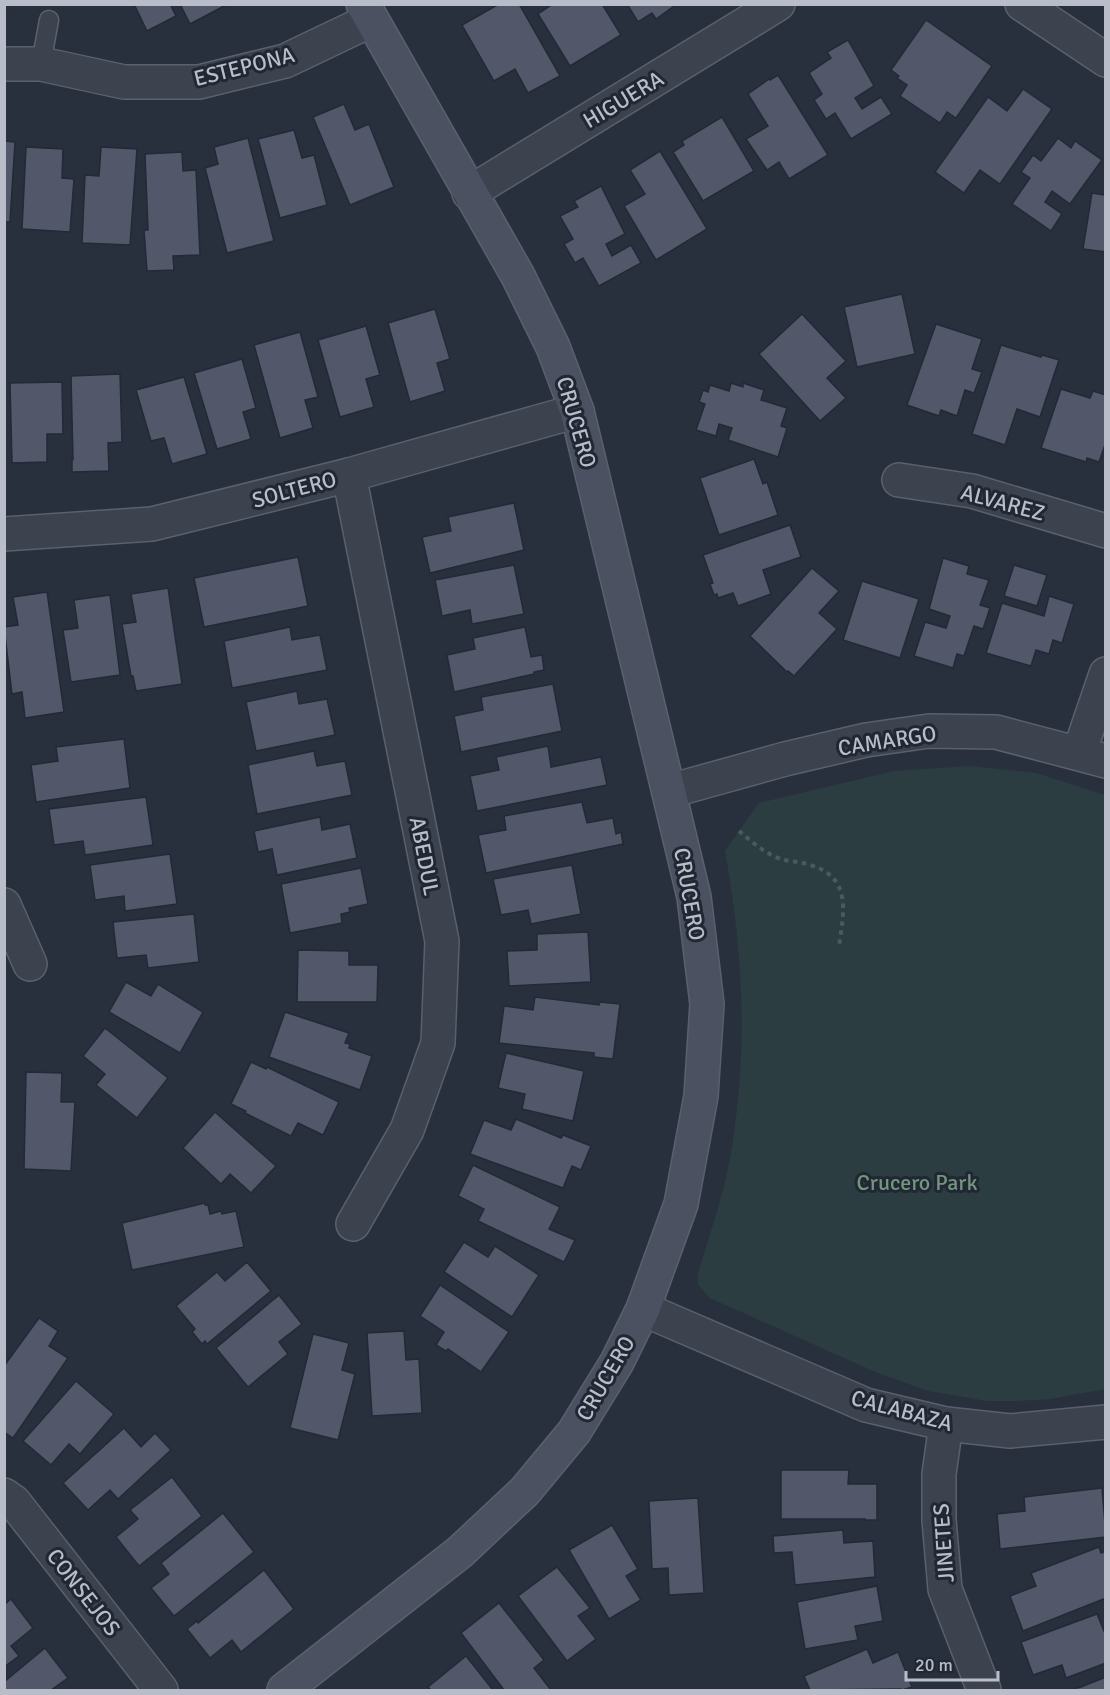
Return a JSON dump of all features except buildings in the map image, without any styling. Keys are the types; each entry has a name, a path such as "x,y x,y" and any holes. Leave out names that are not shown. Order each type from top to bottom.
{"street":[{"name":"HIGUERA","path":"469,192 778,4"},
{"path":"1022,4 1106,60"},
{"name":"CRUCERO","path":"284,1690 460,1552 525,1491 574,1431 618,1362 643,1309 681,1204 701,1096 707,1004 694,897 577,411 548,337 518,276 367,12"},
{"name":"ESTEPONA","path":"4,64 41,64 124,82 199,82 285,61 367,12"},
{"name":"SOLTERO","path":"4,534 152,524 349,475 577,411"},
{"name":"ABEDUL","path":"349,475 442,941 438,1043 407,1130 353,1224"},
{"name":"ALVAREZ","path":"899,480 972,491 1106,531"},
{"path":"1092,757 1106,674"},
{"name":"CAMARGO","path":"669,791 784,759 866,740 929,731 996,732 1092,757"},
{"path":"4,905 30,964"},
{"name":"CALABAZA","path":"643,1309 866,1405 946,1424 1010,1431 1106,1422"},
{"name":"JINETES","path":"946,1424 939,1474 939,1520 945,1589 984,1690"},
{"name":"CONSEJOS","path":"4,1495 14,1502 161,1690"}],"lane":[{"path":"41,64 49,20"}],"path":[{"path":"739,831 775,856 790,862 809,864 827,872 841,887 844,902 839,946"}],"green space":[{"name":"Crucero Park","path":"970,766 1036,773 1105,795 1105,1389 1050,1399 987,1401 928,1391 873,1371 710,1298 698,1285 697,1276 717,1212 729,1163 740,1072 742,1035 739,962 725,851 759,803 894,771"}]}
